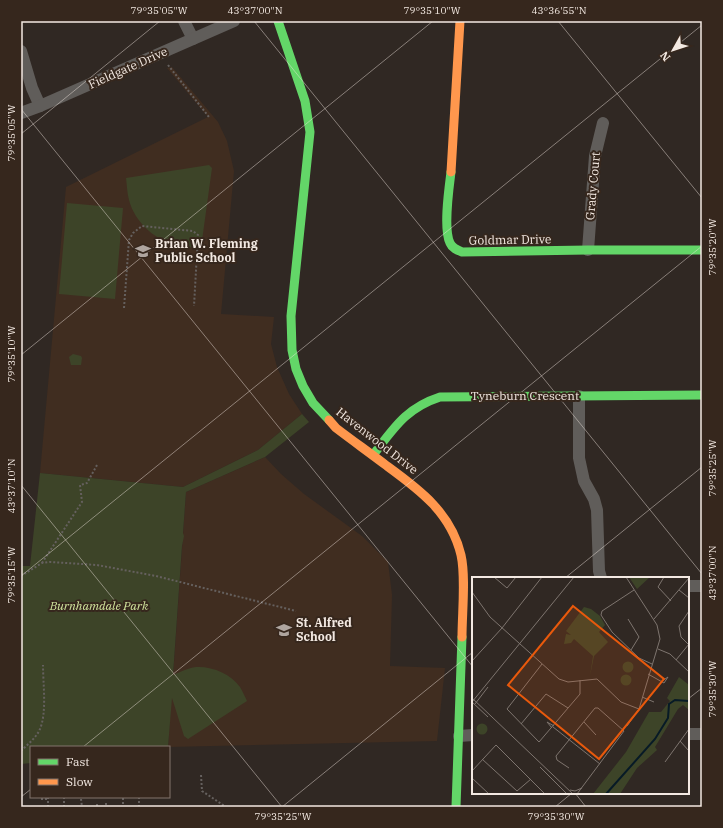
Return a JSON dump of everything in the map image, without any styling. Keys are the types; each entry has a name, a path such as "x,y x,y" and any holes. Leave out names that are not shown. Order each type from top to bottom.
{"street":[{"path":"184,21 193,38"},
{"name":"Fieldgate Drive","path":"21,114 234,21"},
{"name":"Havenwood Drive","path":"278,21 305,101 310,132 291,316 291,341 294,360 303,386 313,403 336,428 420,490 442,514 453,532 461,555 463,573 456,807"},
{"name":"Goldmar Drive","path":"460,21 447,228 449,243 456,250 467,253 588,250 702,250"},
{"path":"21,51 32,88 40,106"},
{"name":"Grady Court","path":"588,250 595,156 603,123"},
{"name":"Tyneburn Crescent","path":"373,455 404,415 417,405 432,399 448,396 702,396"},
{"path":"578,396 579,458 584,481 594,499 597,510 599,571 601,577"},
{"path":"689,586 702,586"},
{"path":"689,734 702,734"},
{"path":"459,736 472,735"}],"path":[{"path":"168,65 209,117"},
{"path":"124,308 130,240 133,233 142,226 193,231 198,236 194,306"},
{"path":"42,563 82,502 80,485 87,483 97,465"},
{"path":"21,576 42,563 50,562 97,565 156,576 296,611"},
{"path":"21,751 31,742 40,729 43,713 43,665"},
{"path":"201,775 202,792 226,807"},
{"path":"41,799 48,798 48,807"},
{"path":"123,798 123,807"},
{"path":"81,799 82,807"}],"shaded area":[{"name":"Brian W. Fleming Public School","path":"172,67 218,122 227,141 234,171 221,314 274,317 271,344 277,367 289,394 302,414 258,450 183,487 40,473 66,187 208,117 167,68"},
{"name":"St. Alfred School","path":"265,457 281,474 304,494 362,536 388,562 392,595 390,666 445,668 437,741 168,746 186,492"}],"green space":[{"path":"209,165 212,168 201,248 182,247 170,244 148,230 141,223 129,200 126,178"},
{"path":"67,203 123,208 115,299 59,294"},
{"path":"73,354 81,356 81,365 71,365 69,357"},
{"name":"Burnhamdale Park","path":"302,414 309,422 265,457 186,492 173,675 196,667 215,669 232,678 236,682 247,701 188,739 184,736 172,698 168,746 30,746 30,763 21,764 21,566 30,566 40,473 183,487 258,450"}],"traffic: fast":[{"path":"278,21 305,101 310,132 291,316 292,350 296,369 303,386 313,403 329,420"},
{"path":"451,172 447,208 448,237 452,246 462,252 702,250"},
{"path":"373,455 394,428 409,413 418,407 440,397 702,395"},
{"path":"456,807 462,637"}],"traffic: slow":[{"path":"451,172 460,21"},
{"path":"329,420 336,428 411,484 433,504 450,527 461,555 462,564 464,584 462,637"}],"place":[{"name":"Brian W. Fleming Public School","path":"143,251"},
{"name":"St. Alfred School","path":"284,630"}]}
